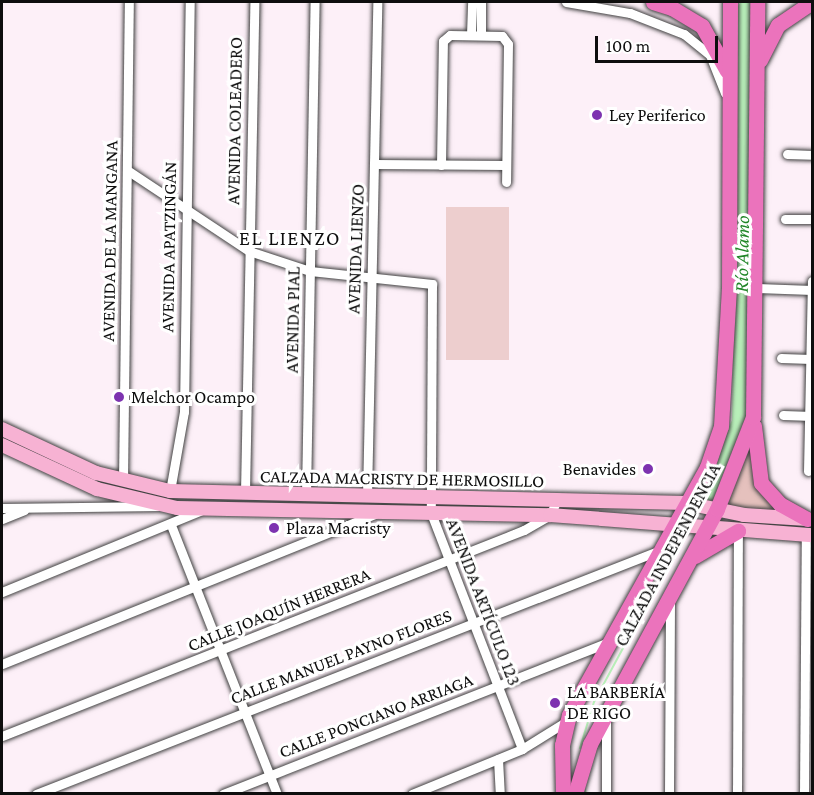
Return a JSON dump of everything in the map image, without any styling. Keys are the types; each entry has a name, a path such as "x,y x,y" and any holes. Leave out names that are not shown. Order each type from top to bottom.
{"main road":[{"path":"653,2 672,8 702,26 720,52 732,83"},
{"name":"CALZADA INDEPENDENCIA","path":"563,794 562,742 567,720 716,446 723,408 732,83 730,2"},
{"name":"CALZADA INDEPENDENCIA","path":"575,794 590,744 709,526 753,417 757,288 757,2"},
{"path":"757,69 778,25 812,2"},
{"path":"753,417 761,483 780,504 810,519"},
{"name":"CALZADA MACRISTY DE HERMOSILLO","path":"2,429 96,473 170,491 686,503 717,509 810,519"},
{"name":"CALZADA MACRISTY DE HERMOSILLO","path":"2,445 97,489 164,506 205,509 549,516 674,522 738,531 809,535"},
{"path":"148,502 170,491"},
{"path":"688,562 713,542 738,531"}],"street":[{"name":"AVENIDA DE LA MANGANA","path":"123,480 129,2"},
{"name":"AVENIDA APATZINGÁN","path":"170,491 184,412 185,211 190,2"},
{"name":"AVENIDA COLEADERO","path":"245,493 254,2"},
{"name":"AVENIDA PIAL","path":"306,495 315,2"},
{"name":"AVENIDA LIENZO","path":"367,497 377,2"},
{"path":"472,2 476,35"},
{"path":"476,35 482,2"},
{"path":"566,2 630,13 658,22 702,45 718,71 731,122"},
{"path":"441,165 443,42 450,35 502,36 508,44 506,182"},
{"path":"787,154 813,155"},
{"path":"375,164 506,165"},
{"path":"128,170 185,211 249,251 310,271 371,279"},
{"path":"785,219 813,219"},
{"name":"AVENIDA ARTÍCULO 123","path":"371,279 432,284 429,497 431,513 522,749"},
{"path":"808,471 813,281"},
{"path":"757,288 812,290"},
{"path":"781,358 811,359"},
{"path":"783,415 811,416"},
{"path":"549,516 557,500"},
{"path":"2,508 149,509 164,506"},
{"path":"2,519 29,508"},
{"path":"2,592 171,525 205,509"},
{"path":"2,664 381,512"},
{"name":"CALLE JOAQUÍN HERRERA","path":"2,736 524,531 549,516"},
{"path":"171,525 277,794"},
{"path":"737,794 738,531"},
{"path":"804,794 809,535"},
{"name":"CALLE MANUEL PAYNO FLORES","path":"36,794 658,551"},
{"path":"669,794 670,596"},
{"name":"CALLE PONCIANO ARRIAGA","path":"223,794 608,642"},
{"path":"606,712 606,794"},
{"path":"412,794 431,790 522,749 545,737 567,720"},
{"path":"545,737 562,742"},
{"path":"498,759 500,794"}],"shaded area":[{"path":"446,207 509,207 509,360 446,360"},
{"path":"751,444 756,486 785,512 727,506"}],"waterway":[{"name":"Río Alamo","path":"708,493 739,421 745,8"},
{"path":"580,748 594,702 686,531"},
{"path":"584,787 586,794"}],"place":[{"name":"Ley Periferico","path":"597,115"},
{"name":"Melchor Ocampo","path":"119,397"},
{"name":"Benavides","path":"648,469"},
{"name":"Plaza Macristy","path":"274,528"},
{"name":"LA BARBERÍA DE RIGO","path":"555,703"}],"district":[{"name":"EL LIENZO","path":"290,238"}]}
